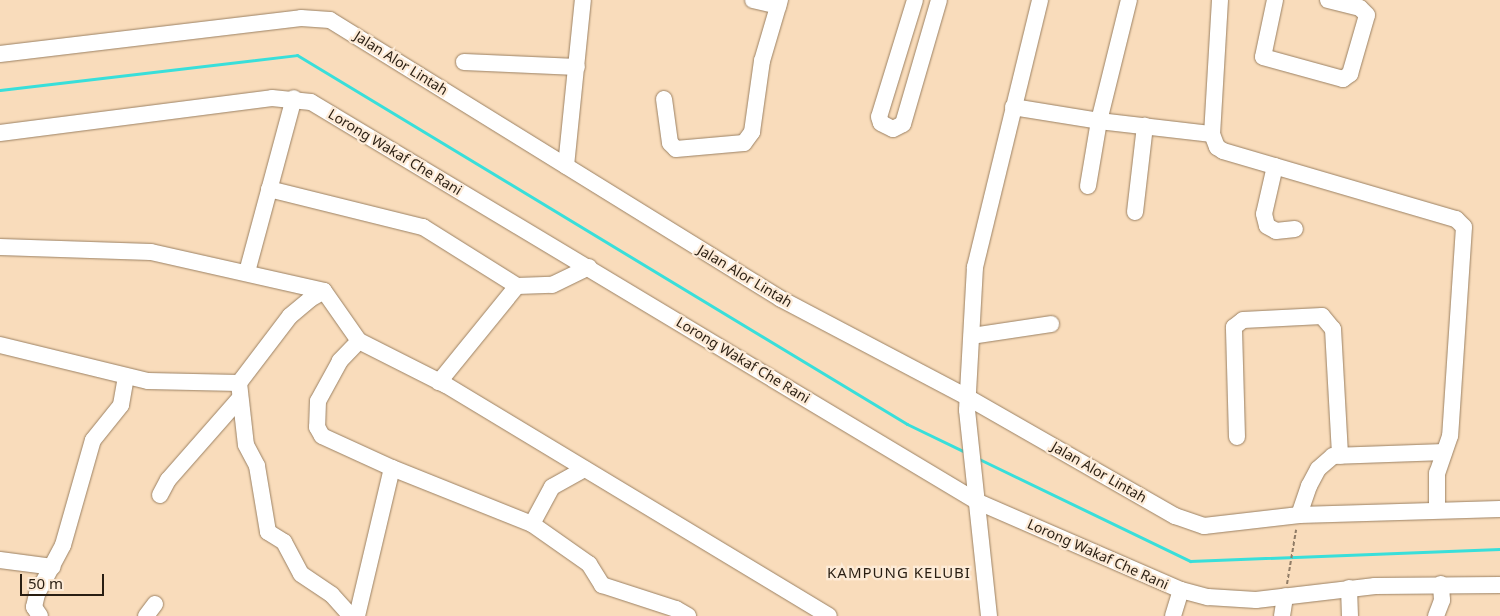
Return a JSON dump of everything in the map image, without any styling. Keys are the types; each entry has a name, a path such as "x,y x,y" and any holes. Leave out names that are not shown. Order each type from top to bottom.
{"street":[{"path":"566,166 583,0"},
{"path":"664,99 670,143 676,149 744,144 752,132 762,61 779,3 753,0"},
{"path":"915,0 879,117 881,123 893,129 904,124 939,0"},
{"path":"989,616 967,403 976,252 1040,0"},
{"path":"1088,186 1099,121 1130,0"},
{"path":"1220,0 1212,134 1223,151 1456,219 1464,227 1450,436 1436,473 1437,509"},
{"path":"1275,0 1263,57 1340,79 1350,74 1366,18 1363,9 1347,3 1328,0"},
{"name":"Jalan Alor Lintah","path":"0,54 300,18 330,20 781,299 1174,516 1204,526 1299,515 1437,509 1500,509"},
{"path":"464,62 576,67"},
{"name":"Lorong Wakaf Che Rani","path":"0,133 272,98 294,98 311,102 589,267 976,501 1180,590 1208,597 1256,600 1349,588 1441,584 1500,585"},
{"path":"247,272 294,98"},
{"path":"1013,107 1099,121 1212,134"},
{"path":"1135,212 1145,126"},
{"path":"1275,166 1264,214 1267,226 1276,231 1295,229"},
{"path":"268,189 423,227 517,286 552,285 589,267"},
{"path":"0,247 151,252 247,272 324,292 359,341 400,365 439,382 829,616"},
{"path":"439,382 517,286"},
{"path":"160,495 168,480 239,391 290,316 310,298 324,292"},
{"path":"1237,437 1234,327 1243,320 1322,316 1333,329 1340,456"},
{"path":"972,336 1051,324"},
{"path":"359,341 340,361 325,383 318,400 317,427 330,441 532,524 589,564 602,585 676,609 688,616"},
{"path":"0,345 126,376 239,391"},
{"path":"40,616 34,602 63,545 90,450 121,405 126,376"},
{"path":"239,391 246,445 257,466 268,532 284,542 301,574 332,595 351,616"},
{"path":"1299,515 1308,486 1326,460 1340,456 1444,452"},
{"path":"357,616 392,468"},
{"path":"532,524 552,487 584,469"},
{"path":"0,560 53,567"},
{"path":"1436,616 1442,600 1441,584"},
{"path":"1349,588 1350,616"},
{"path":"1173,616 1180,590"},
{"path":"1284,615 1285,596"}],"path":[{"path":"1288,577 1295,534"}],"waterway":[{"path":"0,90 297,55 907,424 967,453"},
{"path":"977,458 1190,561 1500,549"}],"district":[{"name":"KAMPUNG KELUBI","path":"899,573"}]}
